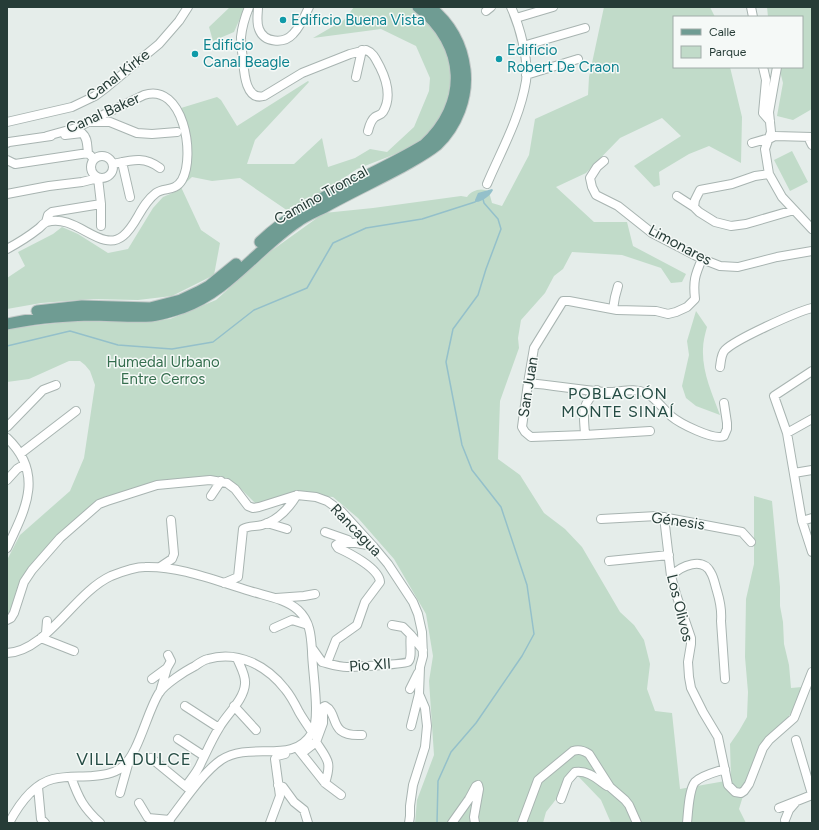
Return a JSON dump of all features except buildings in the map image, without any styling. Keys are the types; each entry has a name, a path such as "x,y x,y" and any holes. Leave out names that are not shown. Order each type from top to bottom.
{"main road":[{"name":"Camino Troncal","path":"7,316 82,306 150,308 181,300 209,286 238,263 272,230 293,215 424,145 435,135 448,115 453,100 456,76 454,61 446,38 432,19 418,7"},
{"name":"Camino Troncal","path":"7,324 32,319 71,316 152,316 182,308 199,301 214,292 275,238 299,220 391,173 430,151 446,134 458,115 464,98 466,80 464,60 457,40 443,19 430,7"}],"street":[{"name":"Canal Kirke","path":"7,121 72,106 95,96 159,44 179,21 188,7"},
{"path":"249,7 241,38 246,82 250,90 256,96 264,96 302,73 362,50 370,51 373,54 383,73 388,87 387,104 382,114 374,118 368,131"},
{"path":"258,7 258,28 261,34 267,38 278,41 284,40 294,34 309,7"},
{"path":"487,184 517,115 526,75 526,59 516,18 511,7"},
{"path":"516,18 553,7"},
{"path":"523,46 584,28"},
{"path":"356,77 362,50"},
{"path":"526,75 578,59"},
{"path":"762,68 766,80 763,113 770,122"},
{"path":"777,68 769,112 771,132 765,149 769,174 782,197 812,229"},
{"name":"Canal Baker","path":"46,136 76,128 144,94 151,92 166,98 175,107 182,119 188,143 185,174 177,186 158,192 145,204 124,236 116,240 104,241 64,221 46,222"},
{"path":"88,122 110,122 136,133 152,134 177,132"},
{"path":"7,143 46,136 82,133 86,138 91,156 92,173 98,178 101,204 101,226"},
{"path":"752,143 766,139 769,140 775,136 811,139"},
{"path":"7,160 15,164 91,156 106,156 112,160 113,164 113,171 110,176 106,178 98,178 7,194"},
{"path":"113,164 140,160 152,162 160,168"},
{"name":"Limonares","path":"604,161 597,167 590,178 596,195 618,206 652,232 720,266 738,268 776,257 812,251"},
{"path":"122,162 130,197"},
{"path":"694,207 695,200 700,190 732,184 755,176 769,174"},
{"path":"677,196 715,222 731,226 740,226 794,210"},
{"path":"7,249 18,243 46,222 48,215 52,212 101,204"},
{"path":"618,286 614,297 613,309 656,311 668,314 676,312 687,307 695,299 694,283 696,272 702,258"},
{"name":"San Juan","path":"585,435 531,437 522,426 534,348 563,301 613,309"},
{"path":"720,367 722,354 728,347 765,328 812,308"},
{"path":"812,371 774,396 788,433 802,521 812,552"},
{"path":"528,383 609,392 633,390 645,392 652,396 675,420 710,436 718,438 724,436 727,429 724,403"},
{"path":"7,427 43,390 56,385"},
{"path":"597,390 588,401 584,410 585,435 650,431"},
{"path":"20,454 76,411"},
{"path":"788,433 812,419"},
{"path":"7,438 20,454 28,476 28,490 25,507 7,548"},
{"path":"7,480 24,464"},
{"path":"794,473 812,470"},
{"path":"7,620 11,618 14,613 24,582 32,570 60,538 99,504 131,492 157,485 210,480 221,481 211,496"},
{"name":"Rancagua","path":"221,481 235,489 248,506 253,508 297,495 316,497 328,501 335,506 373,546 388,564 413,602 418,614 422,632 423,650 420,668 419,694 425,708 427,726 425,747 413,785 409,823"},
{"path":"224,583 238,577 243,529 246,527 267,523 281,514 297,495"},
{"name":"Génesis","path":"601,519 657,516 664,517 742,532 751,542"},
{"name":"Los Olivos","path":"664,517 671,576 691,638 688,662 691,688 702,712 719,740 728,785 732,790 742,793 747,788 763,748 769,740 794,718 812,672"},
{"path":"802,521 812,518"},
{"path":"160,567 173,557 171,520"},
{"path":"267,523 287,529"},
{"path":"325,532 356,543 373,546"},
{"path":"327,663 336,640 357,625 365,602 380,583 379,576 358,558 337,547 339,543 356,543"},
{"path":"609,561 669,555"},
{"path":"671,576 683,567 695,564 705,566 711,572 722,613 721,621 726,679"},
{"path":"7,652 29,646 44,635 73,605 98,583 117,574 138,568 160,567 178,570 276,598 293,606 306,619 311,633 316,707 315,726 312,732 297,750 250,750 230,755 214,765 189,789"},
{"path":"276,598 315,594"},
{"path":"274,628 292,620 308,624"},
{"path":"44,635 47,621"},
{"path":"392,624 403,627 423,650"},
{"path":"44,635 74,651"},
{"name":"Pio XII","path":"312,648 320,660 346,667 406,663 410,661 411,658 409,639 411,635"},
{"path":"120,794 129,760 160,692 167,668 171,661 168,655"},
{"path":"160,692 192,667 207,659 217,657 246,659 261,666 275,677 286,689 312,732"},
{"path":"139,803 148,818 169,821 189,789 219,728 241,695 246,683 237,658"},
{"path":"152,679 167,668"},
{"path":"410,689 420,668"},
{"path":"411,726 419,694"},
{"path":"185,706 219,728"},
{"path":"234,706 256,730"},
{"path":"270,823 280,796 275,758 278,755 291,754 316,742 323,723 323,707 328,707 335,724 343,732 362,735"},
{"path":"178,739 204,756"},
{"path":"779,808 795,803 812,795 796,740"},
{"path":"316,742 329,762 329,772 325,783"},
{"path":"522,823 538,780 573,751 579,749 589,754 610,787"},
{"path":"297,750 325,783 341,795"},
{"path":"151,758 189,789"},
{"path":"12,821 26,798 38,786 52,779 101,775 114,772 129,760"},
{"path":"687,823 692,788 695,782 725,769"},
{"path":"561,799 568,780 575,772 580,771 589,773 610,787 625,800 637,823"},
{"path":"71,777 80,800 100,823"},
{"path":"278,785 283,787 294,802 304,810 308,823"},
{"path":"452,823 478,785 479,787 474,817 475,823"},
{"path":"38,786 41,819 45,823"},
{"path":"785,820 789,810 795,803"}],"green space":[{"path":"230,7 245,7 234,32 213,41 209,27"},
{"path":"354,7 412,7 429,22 442,38 449,55 452,70 450,95 437,126 425,138 398,153 357,169 331,187 288,211 240,178 212,181 192,177 181,187 201,230 220,243 214,275 172,296 138,300 93,299 41,303 7,309 7,278 25,266 18,252 53,234 62,227 78,234 108,253 128,249 153,208 163,197 177,191 186,174 191,137 181,108 217,97 221,100 237,126 308,81 309,82 255,140 247,164 294,164 322,138 328,167 355,158 370,149 387,152 414,127 429,91 430,78 416,46 381,29 313,38 344,20"},
{"name":"Humedal Urbano Entre Cerros","path":"604,7 710,7 714,16 673,16 673,68 730,68 742,117 741,163 709,146 689,154 659,172 660,185 654,187 634,166 681,136 662,118 620,138 586,173 556,187 594,222 627,222 633,246 686,274 682,282 671,283 661,268 622,255 572,252 563,269 554,276 545,293 521,320 518,338 519,348 500,401 498,459 520,475 544,513 565,529 582,547 620,612 634,625 644,640 650,664 647,689 655,711 672,713 680,789 731,780 730,744 747,717 748,692 745,657 746,599 754,564 754,496 772,501 780,587 780,606 791,688 802,687 792,712 754,760 739,809 746,823 611,823 601,800 576,774 546,812 543,823 415,823 417,800 434,755 429,681 433,656 426,614 394,559 358,518 333,497 298,494 257,505 238,486 225,478 157,481 99,500 25,579 9,616 7,616 7,560 20,535 70,491 84,458 95,385 90,371 80,361 69,361 29,379 7,382 7,330 74,321 131,322 170,319 216,300 271,251 324,213 461,196 467,197 477,190 486,190 489,192 492,203 502,206 529,155 535,119 588,95 589,77"},
{"path":"767,7 812,7 812,109 793,120 777,116 783,83 779,68 803,68 803,16 768,16"},
{"path":"792,151 808,182 790,191 774,160"},
{"path":"696,311 707,327 703,346 704,366 720,415 696,406 686,398 682,386 689,355 687,341"}],"water":[{"path":"492,189 492,192 486,198 475,202 478,193"}],"waterway":[{"path":"437,823 438,781 451,752 476,723 522,656 534,634 527,585 501,507 472,470 462,445 446,362 453,329 478,295 501,229 498,219 484,203 483,199"},
{"path":"7,346 70,331 118,345 172,349 213,342 254,310 307,288 333,243 366,228 422,219 475,202"}],"place":[{"name":"Edificio Buena Vista","path":"283,20"},
{"name":"Edificio Canal Beagle","path":"195,54"},
{"name":"Edificio Robert De Craon","path":"499,59"}],"district":[{"name":"POBLACIÓN MONTE SINAÍ","path":"618,402"},
{"name":"VILLA DULCE","path":"134,759"}]}
